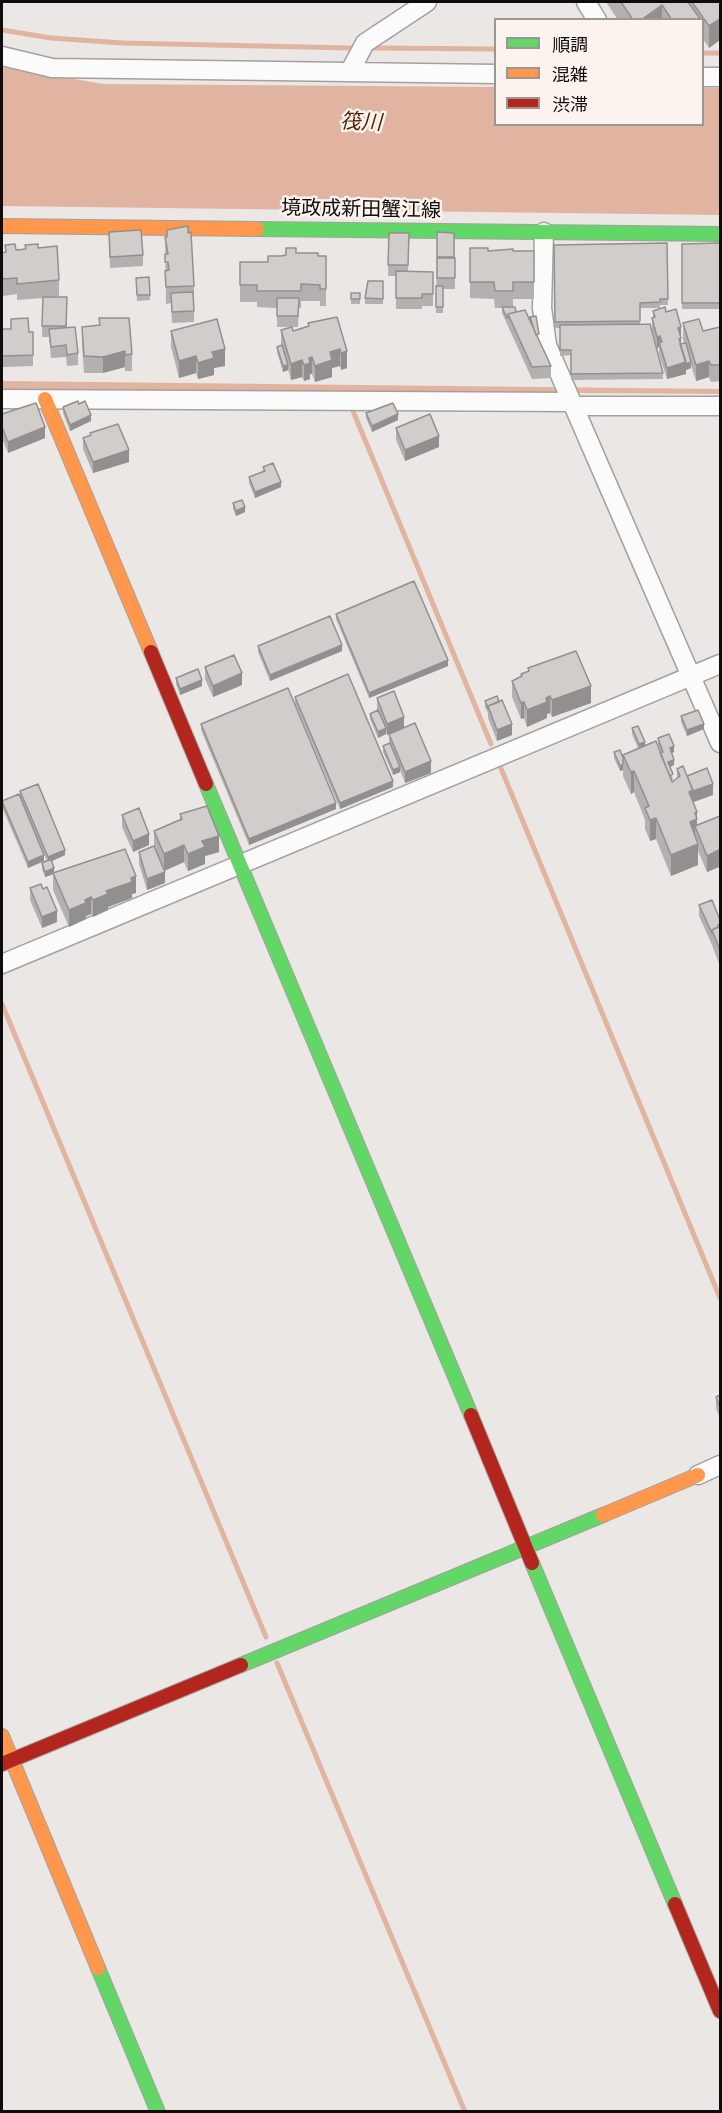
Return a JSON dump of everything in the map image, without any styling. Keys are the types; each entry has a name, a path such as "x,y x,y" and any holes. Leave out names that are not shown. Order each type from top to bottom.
{"street":[{"path":"350,71 365,43 427,2"},
{"path":"586,2 596,18"},
{"path":"2,56 52,68 494,74"},
{"path":"704,77 720,77"},
{"name":"境政成新田蟹江線","path":"2,226 720,234"},
{"path":"544,232 542,308 547,345 720,743"},
{"path":"2,399 569,398 720,406"},
{"path":"45,399 720,2011"},
{"path":"2,964 239,863 720,664"},
{"path":"6,1762 720,1465"},
{"path":"2,1737 6,1762 158,2112"}],"water":[{"name":"筏川","path":"2,67 104,84 494,87 494,126 704,126 704,88 720,88 720,215 2,206"},
{"path":"2,381 720,389 720,394 2,389"}],"building":[{"path":"621,2 688,2 700,18 671,18 662,5 644,18 632,18"},
{"path":"692,2 720,3 720,19 709,26"},
{"path":"188,226 188,233 191,232 194,286 166,287 165,271 169,270 168,262 165,262 165,254 168,254 165,237 167,237 167,230"},
{"path":"141,230 143,255 110,257 109,232"},
{"path":"437,232 454,233 454,257 437,257"},
{"path":"389,233 409,233 408,265 388,265"},
{"path":"667,243 668,299 660,299 660,302 640,303 640,321 555,322 554,245"},
{"path":"720,243 720,303 682,303 682,244"},
{"path":"15,244 16,250 26,249 25,245 38,244 38,248 57,246 59,280 17,284 17,278 3,279 2,253 6,252 5,245"},
{"path":"286,248 296,248 296,253 318,253 318,256 326,256 326,289 320,289 320,285 301,284 301,291 257,291 257,285 240,285 240,262 268,262 268,256 286,255"},
{"path":"470,248 488,248 488,251 513,249 513,251 534,251 534,282 513,282 513,291 495,291 494,282 470,282"},
{"path":"437,258 455,258 455,278 437,278"},
{"path":"396,271 433,272 433,294 422,294 422,298 396,298"},
{"path":"149,277 150,295 137,295 136,278"},
{"path":"368,281 383,281 383,299 365,298"},
{"path":"436,286 443,286 443,307 436,307"},
{"path":"193,292 194,311 172,312 171,293"},
{"path":"351,293 360,293 360,299 351,299"},
{"path":"43,297 67,297 66,326 42,326"},
{"path":"277,298 299,298 298,316 277,316"},
{"path":"502,307 515,307 516,312 508,314 507,318"},
{"path":"665,307 666,312 676,309 681,327 678,328 681,338 679,339 686,362 667,368 659,342 662,342 660,336 657,337 652,318 655,317 653,311"},
{"path":"525,310 551,366 532,367 508,314"},
{"path":"536,316 539,334 536,335 530,317"},
{"path":"337,317 347,351 341,353 340,349 330,352 332,360 315,366 312,357 309,358 310,363 304,365 302,360 291,364 281,330 292,327 293,331 309,326 308,323"},
{"path":"28,318 29,332 33,332 33,355 2,356 2,329 11,329 11,319"},
{"path":"99,318 129,318 132,354 125,355 125,351 103,357 84,356 82,327 100,325"},
{"path":"217,319 225,349 212,352 214,358 198,363 196,356 179,361 171,331"},
{"path":"699,319 703,331 720,327 720,365 711,365 709,361 696,365 683,323"},
{"path":"650,324 663,373 571,374 571,350 560,350 560,325"},
{"path":"75,327 78,353 67,355 66,345 51,347 49,329"},
{"path":"686,343 691,362 686,364 680,344"},
{"path":"282,345 288,365 283,366 277,347"},
{"path":"78,401 79,404 85,401 91,415 70,425 63,407"},
{"path":"36,403 45,427 8,442 2,427 2,414"},
{"path":"393,403 398,414 372,426 366,413"},
{"path":"430,414 439,436 405,450 396,428"},
{"path":"118,424 129,450 93,462 83,438 91,435 90,433"},
{"path":"273,463 281,482 255,492 249,477 265,471 263,467"},
{"path":"242,500 245,507 236,511 233,503"},
{"path":"414,581 448,660 369,693 336,614"},
{"path":"330,616 342,645 270,675 258,646"},
{"path":"576,651 591,686 552,700 550,696 546,698 547,702 527,710 524,702 521,703 512,681 529,671 528,668"},
{"path":"234,655 242,673 213,686 205,667"},
{"path":"198,669 202,680 180,689 176,678"},
{"path":"348,674 393,781 340,803 295,697"},
{"path":"288,688 336,803 249,839 201,724"},
{"path":"394,691 404,717 387,724 377,698"},
{"path":"497,696 499,702 488,708 485,701"},
{"path":"502,700 512,724 497,730 488,706"},
{"path":"378,710 386,728 378,732 370,714"},
{"path":"698,710 704,724 687,730 681,716"},
{"path":"415,723 431,761 405,772 389,734"},
{"path":"638,726 645,742 639,744 632,728"},
{"path":"669,734 674,746 670,748 674,760 668,762 673,774 670,776 660,753 663,752 658,738"},
{"path":"656,741 672,782 680,776 677,769 683,766 693,790 689,792 697,812 695,813 697,819 690,822 698,844 671,855 656,818 650,820 645,808 649,806 634,771 631,772 623,755"},
{"path":"390,743 400,767 393,770 383,746"},
{"path":"620,750 623,764 620,766 614,752"},
{"path":"707,768 713,784 693,791 687,776"},
{"path":"38,784 65,850 48,857 20,791"},
{"path":"19,794 44,855 28,862 2,801"},
{"path":"207,806 219,836 202,841 205,847 188,854 184,845 164,854 154,831 182,819 180,814"},
{"path":"139,808 149,834 133,841 122,815"},
{"path":"720,816 720,853 719,850 707,856 695,826"},
{"path":"154,846 165,872 147,879 139,852"},
{"path":"125,849 136,876 131,878 132,882 106,891 108,894 93,900 91,897 85,900 86,903 69,910 53,873"},
{"path":"51,859 54,868 45,872 42,863"},
{"path":"41,884 43,889 47,887 57,911 42,917 30,888"},
{"path":"712,900 720,924 712,930 712,933 699,905"},
{"path":"720,926 720,950 712,930"},
{"path":"720,1395 720,1407 716,1397"}],"waterway":[{"path":"2,30 51,38 123,43 351,48"},
{"path":"373,48 494,49"},
{"path":"704,53 720,53"},
{"path":"353,411 491,744"},
{"path":"500,766 720,1298"},
{"path":"2,1004 266,1637"},
{"path":"277,1663 465,2112"}],"traffic: fast":[{"path":"257,229 720,234"},
{"path":"206,784 471,1415"},
{"path":"241,1665 603,1515"},
{"path":"532,1563 675,1904"},
{"path":"98,1968 158,2112"}],"traffic: slow":[{"path":"2,226 257,229"},
{"path":"45,399 151,652"},
{"path":"603,1515 698,1475"},
{"path":"2,1736 98,1968"}],"traffic: jam":[{"path":"151,652 206,784"},
{"path":"471,1415 532,1563"},
{"path":"2,1764 241,1665"},
{"path":"675,1904 720,2011"}]}
